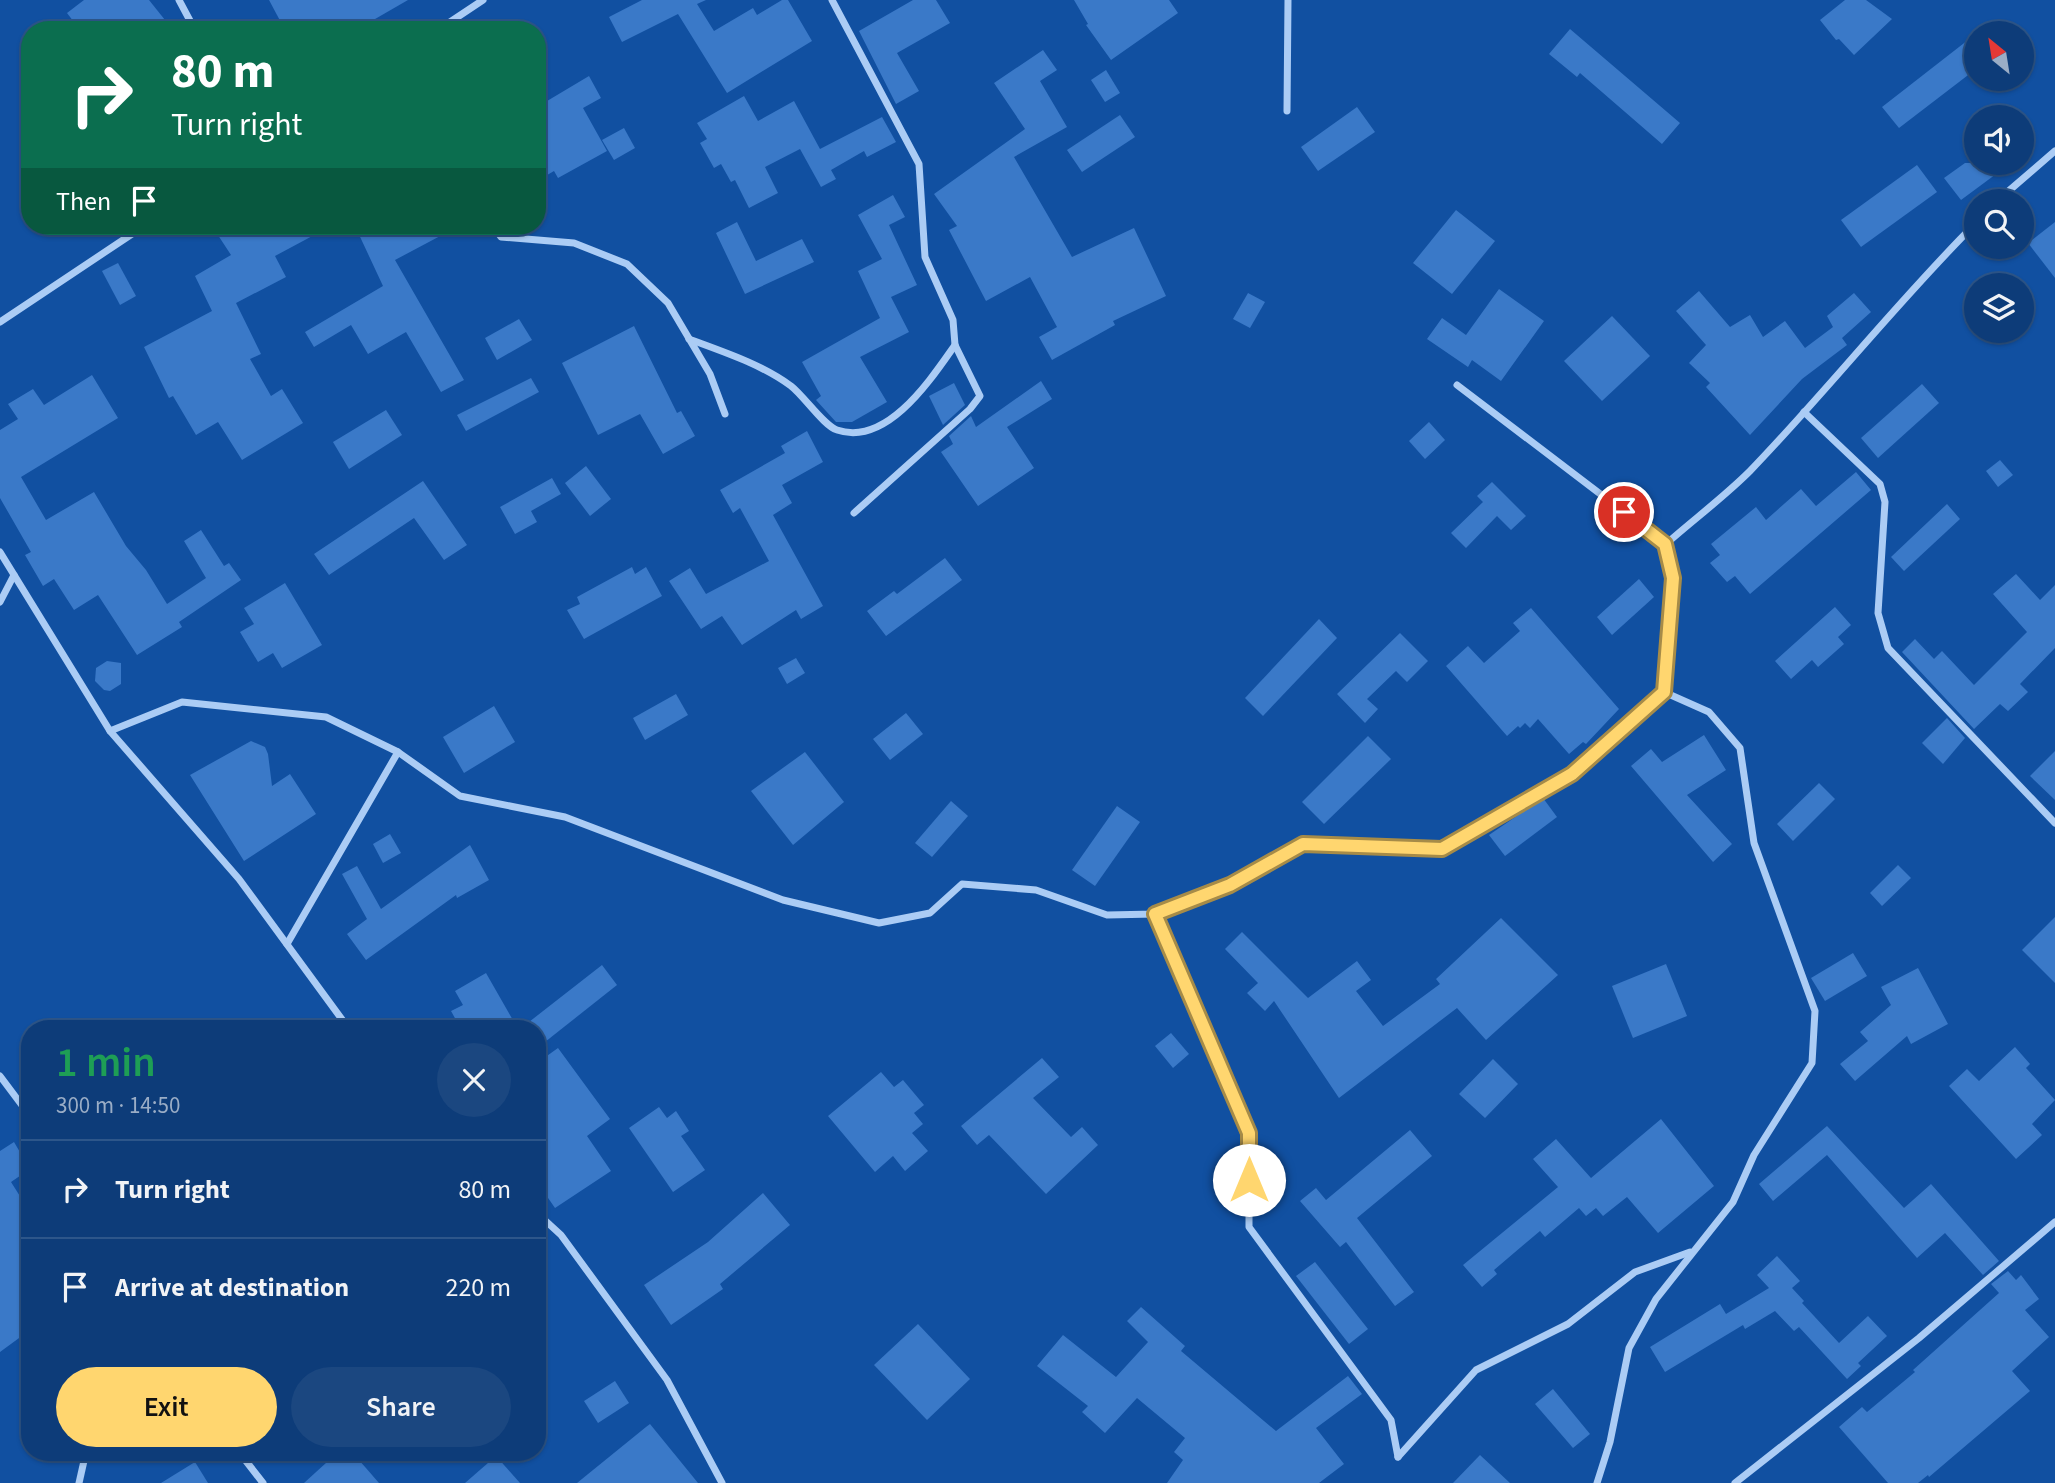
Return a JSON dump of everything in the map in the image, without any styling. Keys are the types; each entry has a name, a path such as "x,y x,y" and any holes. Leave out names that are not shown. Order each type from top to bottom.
{"street":[{"path":"179,0 190,21"},
{"path":"452,21 483,0"},
{"path":"832,0 919,164 925,257 953,320 955,345 980,396 970,409 854,513"},
{"path":"1287,111 1288,0"},
{"path":"2011,189 2055,151"},
{"path":"0,322 130,235"},
{"path":"500,235 573,243 627,264 668,303 710,374 724,414"},
{"path":"1665,544 1748,474 1871,339 1912,287 1964,235"},
{"path":"690,339 754,364 791,386 835,430 862,433 894,417 922,392 955,345"},
{"path":"110,731 182,702 326,717 398,752 460,796 565,817 783,900 879,923 930,913 962,884 1036,890 1107,915 1155,914 1230,885 1303,844 1442,849 1572,774 1664,692 1673,578 1665,544 1457,385"},
{"path":"1804,412 1880,484 1885,502 1878,613 1888,648 2055,823"},
{"path":"0,552 110,731 239,879 342,1020"},
{"path":"0,602 14,575"},
{"path":"1597,1483 1610,1442 1629,1348 1656,1299 1690,1252 1733,1202 1754,1155 1812,1063 1815,1011 1754,843 1740,748 1709,712 1664,692"},
{"path":"287,944 398,752"},
{"path":"1155,914 1249,1133 1249,1227 1391,1420 1398,1457 1476,1370 1568,1324 1634,1272 1690,1252"},
{"path":"0,1076 21,1104"},
{"path":"546,1222 561,1236 667,1380 722,1483"},
{"path":"1735,1483 1919,1338 2055,1222"},
{"path":"79,1483 84,1461"},
{"path":"246,1461 263,1483"}],"building":[{"path":"84,0 149,0 166,21 73,21 67,13"},
{"path":"269,0 408,0 372,21 280,21"},
{"path":"642,0 706,0 697,4 714,31 753,8 757,15 782,0 788,0 812,41 727,93 678,14 622,42 609,17"},
{"path":"913,0 936,0 950,23 897,53 919,91 896,104 859,31"},
{"path":"1074,0 1169,0 1178,13 1111,60 1086,25 1088,24"},
{"path":"1845,0 1866,0 1892,19 1854,55 1839,39 1836,40 1820,20"},
{"path":"1570,29 1680,123 1662,144 1580,73 1577,77 1549,54"},
{"path":"1964,43 1964,78 1899,128 1882,107"},
{"path":"1043,50 1057,70 1040,81 1067,127 1014,157 1072,257 1134,228 1166,296 1113,321 1115,325 1052,360 1039,337 1057,327 1030,277 986,301 949,230 957,226 934,194 1025,129 994,83"},
{"path":"1106,70 1120,93 1105,102 1091,80"},
{"path":"589,76 601,98 583,108 607,151 558,178 554,171 546,176 546,102"},
{"path":"744,96 758,121 794,101 820,149 882,117 896,142 867,157 864,151 831,170 836,179 821,187 800,149 765,167 778,193 749,208 735,180 731,182 721,164 714,168 700,143 707,139 697,123"},
{"path":"1357,107 1375,132 1318,171 1301,147"},
{"path":"1120,115 1135,137 1082,172 1067,150"},
{"path":"624,128 635,148 614,160 602,140"},
{"path":"1964,164 1964,175 1995,175 1976,189 1964,189 1964,198 1961,200 1944,178"},
{"path":"1917,165 1937,192 1861,247 1841,220"},
{"path":"893,195 905,217 889,225 917,285 891,297 909,332 860,357 887,402 852,422 836,422 816,400 821,396 802,362 880,318 858,271 882,259 858,215"},
{"path":"1456,210 1495,241 1452,294 1413,263"},
{"path":"737,222 756,261 802,239 814,262 745,294 716,233"},
{"path":"2055,222 2055,278 2034,251 2034,238"},
{"path":"218,235 314,235 275,256 286,277 236,303 261,354 250,359 271,396 282,389 303,423 242,460 218,422 196,435 173,396 169,398 144,347 212,311 195,276 231,255"},
{"path":"359,235 442,235 395,260 464,380 441,392 406,332 368,354 351,325 314,347 305,332 383,286"},
{"path":"118,263 136,296 120,305 102,271"},
{"path":"1499,289 1544,321 1501,381 1472,360 1468,367 1427,339 1442,318 1466,335"},
{"path":"1699,291 1730,327 1750,315 1763,337 1785,321 1805,348 1833,327 1827,316 1854,293 1871,312 1842,338 1847,345 1802,379 1750,435 1706,387 1710,383 1689,363 1706,345 1676,311"},
{"path":"1248,293 1265,302 1250,328 1233,319"},
{"path":"1612,316 1650,356 1602,401 1564,361"},
{"path":"519,319 532,340 497,360 485,338"},
{"path":"634,326 677,413 681,411 695,436 663,454 640,414 598,435 562,363"},
{"path":"92,375 118,418 21,477 46,520 94,492 126,546 146,570 167,604 206,578 184,541 201,530 224,566 229,563 241,580 179,622 182,627 137,655 98,595 74,610 54,579 43,586 25,555 31,552 0,498 0,430 18,419 8,404 33,389 44,405"},
{"path":"531,378 539,392 466,431 457,415"},
{"path":"1041,381 1052,399 1007,427 1034,468 978,506 941,452 953,444 949,436 971,416 976,427"},
{"path":"954,383 965,405 943,425 929,396"},
{"path":"1922,384 1939,403 1878,458 1861,438"},
{"path":"386,410 402,435 349,469 333,442"},
{"path":"1429,422 1445,440 1425,459 1409,441"},
{"path":"807,431 823,462 782,485 792,503 773,515 823,606 801,619 796,610 742,645 722,616 701,629 669,581 690,568 706,594 769,561 740,508 733,513 720,490 785,453 781,446"},
{"path":"2000,460 2013,475 1998,487 1986,471"},
{"path":"586,466 611,499 590,516 565,483"},
{"path":"1856,472 1871,490 1750,594 1735,576 1727,582 1710,563 1720,555 1711,544 1756,507 1766,520 1801,489 1816,506"},
{"path":"552,478 561,494 531,511 537,522 515,534 500,507"},
{"path":"423,481 467,545 444,560 414,518 329,575 314,554"},
{"path":"1492,482 1526,516 1511,530 1497,516 1466,548 1451,533 1483,502 1477,496"},
{"path":"1947,504 1960,519 1904,571 1891,557"},
{"path":"945,558 962,580 886,636 867,611 894,591 897,594"},
{"path":"632,567 635,574 646,567 662,596 584,639 567,610 580,604 577,597"},
{"path":"2016,574 2040,600 2055,585 2055,648 2020,684 2028,692 2008,711 2000,704 1974,729 1902,652 1915,639 1934,659 1942,651 1974,685 2027,632 1993,594"},
{"path":"1639,579 1654,597 1612,635 1597,617"},
{"path":"285,583 322,645 282,668 273,653 258,662 240,632 254,624 244,608"},
{"path":"1835,607 1851,625 1838,637 1844,644 1818,667 1812,660 1791,679 1775,661"},
{"path":"1531,608 1619,709 1586,744 1583,742 1569,754 1538,719 1530,728 1525,723 1507,736 1446,666 1468,646 1484,663 1520,631 1513,623"},
{"path":"1319,619 1337,638 1263,716 1245,698"},
{"path":"1400,633 1428,661 1407,682 1396,671 1367,699 1378,709 1365,723 1337,694"},
{"path":"796,658 805,673 787,684 778,668"},
{"path":"107,661 121,663 121,684 110,691 104,690 95,681 96,668"},
{"path":"676,694 688,715 645,740 633,718"},
{"path":"494,706 515,742 464,773 443,737"},
{"path":"906,713 923,734 890,760 873,739"},
{"path":"1947,718 1965,738 1943,764 1922,743"},
{"path":"1704,735 1726,770 1687,795 1732,844 1713,862 1631,766 1651,749 1662,762"},
{"path":"1368,736 1391,759 1324,824 1302,802"},
{"path":"251,741 265,747 272,786 290,774 316,814 244,861 190,775"},
{"path":"2055,751 2055,800 2030,776"},
{"path":"805,752 844,802 793,845 751,791"},
{"path":"1819,783 1835,799 1793,841 1777,824"},
{"path":"1543,798 1557,817 1505,856 1489,835"},
{"path":"951,801 968,816 932,857 915,843"},
{"path":"1117,806 1140,822 1095,886 1072,870"},
{"path":"390,834 401,853 383,863 373,844"},
{"path":"470,845 489,880 457,898 456,895 366,960 347,934 367,919 342,874 357,866 381,909"},
{"path":"1898,865 1911,878 1882,906 1870,893"},
{"path":"2055,917 2055,983 2022,950"},
{"path":"1501,918 1558,975 1486,1040 1457,1008 1339,1098 1274,1001 1265,1011 1247,993 1258,983 1225,949 1242,932 1308,998 1357,961 1371,980 1356,991 1383,1026 1440,984 1436,979"},
{"path":"1853,953 1867,976 1825,1001 1811,978"},
{"path":"1666,964 1687,1016 1633,1038 1612,986"},
{"path":"602,965 617,985 546,1041 546,1020 532,1020"},
{"path":"1918,968 1948,1024 1911,1044 1907,1036 1855,1081 1840,1064 1868,1041 1860,1032 1891,1005 1881,987"},
{"path":"486,973 513,1020 456,1020 451,1011 463,1005 455,991"},
{"path":"1171,1033 1189,1054 1173,1068 1155,1046"},
{"path":"2015,1047 2030,1064 2026,1068 2055,1100 2032,1124 2042,1135 2016,1159 1949,1086 1967,1069 1979,1081"},
{"path":"558,1048 610,1119 587,1136 611,1171 555,1208 546,1195 546,1057"},
{"path":"1042,1058 1059,1077 1033,1098 1071,1137 1082,1127 1098,1145 1046,1194 989,1135 977,1145 961,1126"},
{"path":"1493,1059 1518,1084 1485,1118 1459,1094"},
{"path":"881,1072 894,1087 903,1080 924,1105 914,1113 923,1124 912,1133 928,1151 905,1171 893,1156 875,1172 828,1116"},
{"path":"659,1107 667,1118 676,1111 689,1131 681,1136 705,1170 673,1192 629,1128"},
{"path":"1661,1119 1714,1186 1658,1233 1627,1197 1603,1216 1596,1208 1586,1216 1579,1208 1545,1237 1540,1231 1494,1270 1497,1274 1482,1287 1463,1265 1558,1187 1533,1159 1556,1139 1591,1178"},
{"path":"1827,1126 1904,1208 1931,1184 1999,1261 1983,1275 1945,1233 1917,1258 1827,1155 1773,1201 1759,1184"},
{"path":"1410,1130 1432,1156 1357,1218 1414,1292 1395,1306 1346,1242 1340,1247 1300,1201 1316,1188 1326,1200"},
{"path":"14,1142 21,1154 21,1175 11,1182 21,1198 21,1337 0,1352 0,1151"},
{"path":"763,1193 790,1225 720,1284 723,1289 671,1325 644,1285 708,1242"},
{"path":"1777,1256 1800,1281 1792,1288 1804,1301 1802,1303 1839,1343 1868,1316 1887,1336 1858,1363 1861,1366 1847,1379 1799,1327 1794,1331 1775,1311 1745,1329 1743,1325 1665,1372 1650,1347 1720,1304 1726,1314 1769,1288 1757,1275"},
{"path":"1315,1262 1368,1329 1349,1344 1296,1276"},
{"path":"2008,1271 2016,1280 2021,1275 2039,1299 2025,1310 2049,1337 2012,1371 2030,1391 1929,1477 1928,1475 1918,1483 1888,1483 1839,1427 1862,1407 1867,1412 1915,1372 1913,1370 1999,1293 1991,1284"},
{"path":"1141,1307 1185,1346 1181,1351 1276,1431 1348,1376 1362,1394 1316,1428 1344,1464 1319,1483 1167,1483 1183,1460 1174,1452 1185,1438 1137,1398 1105,1433 1082,1412 1088,1406 1037,1366 1063,1335 1116,1377 1148,1342 1127,1321"},
{"path":"918,1324 970,1379 927,1420 874,1365"},
{"path":"615,1381 629,1403 598,1423 584,1401"},
{"path":"1553,1389 1590,1434 1573,1448 1535,1404"},
{"path":"650,1424 698,1483 577,1483 646,1427"},
{"path":"1480,1455 1510,1483 1453,1483"},
{"path":"328,1461 360,1461 379,1483 304,1483"},
{"path":"490,1461 500,1461 520,1483 465,1483"},
{"path":"195,1462 208,1483 161,1483"}],"route":[{"path":"1249,1180 1249,1133 1155,914 1230,885 1303,844 1442,849 1572,774 1664,692 1673,578 1665,544 1624,512"}]}
